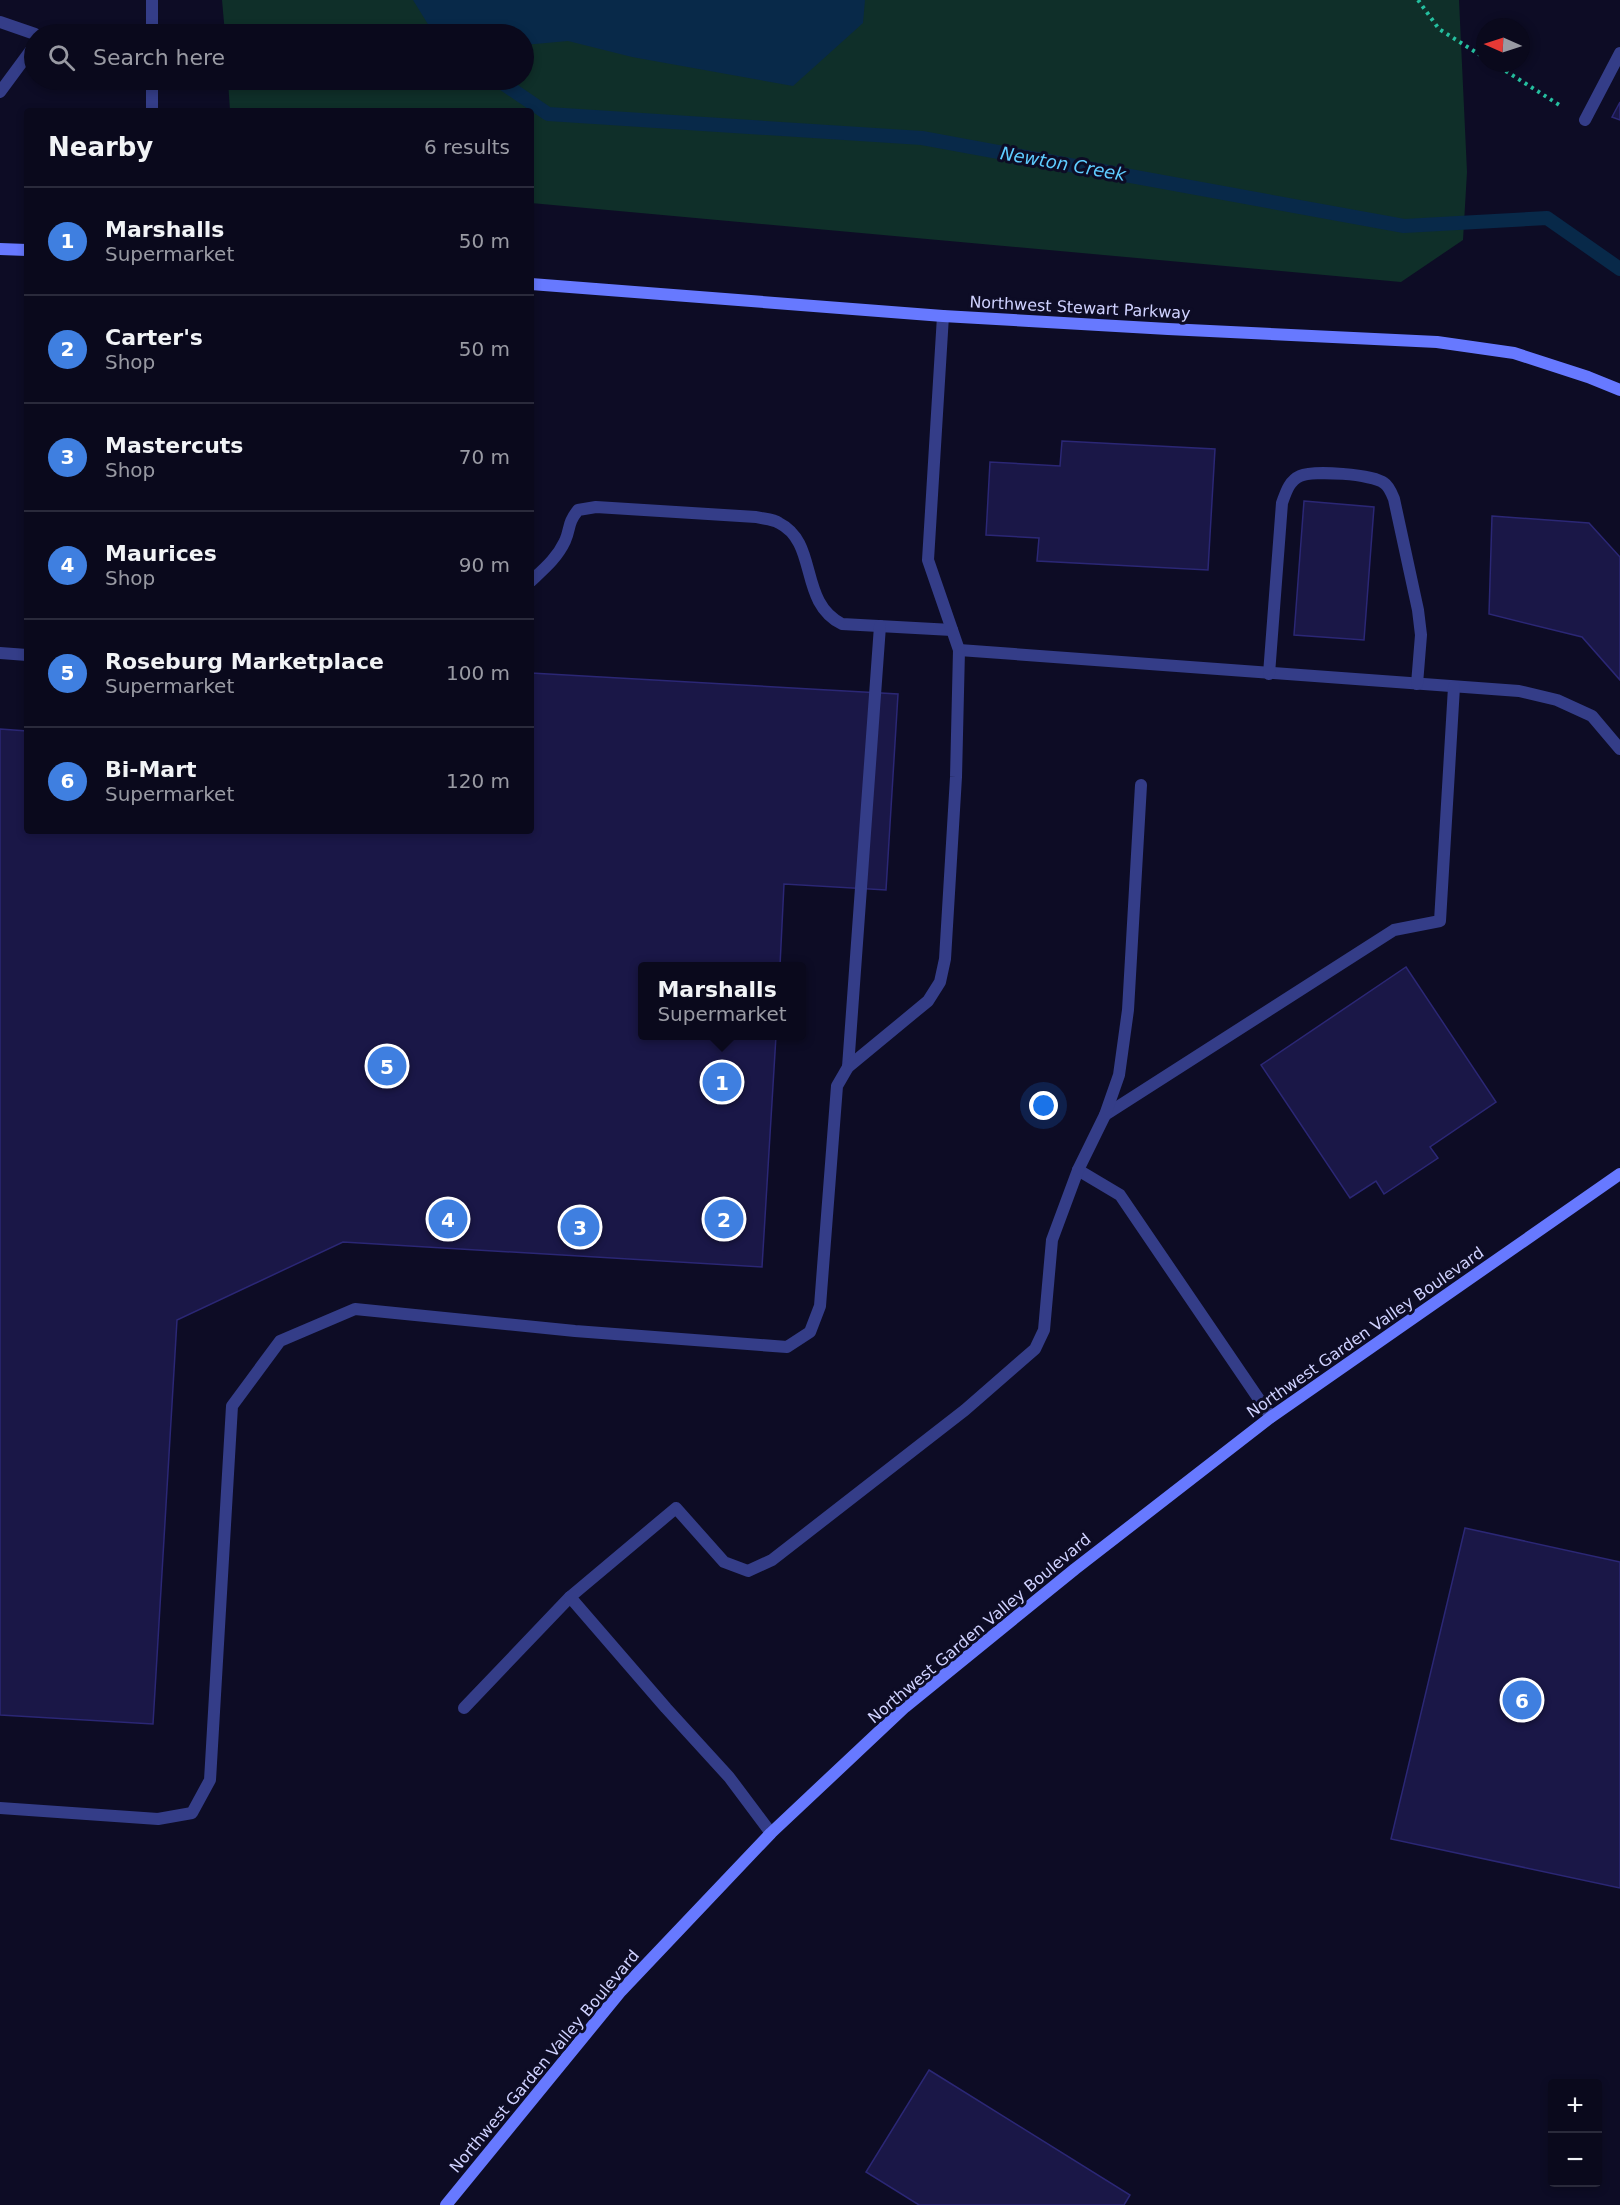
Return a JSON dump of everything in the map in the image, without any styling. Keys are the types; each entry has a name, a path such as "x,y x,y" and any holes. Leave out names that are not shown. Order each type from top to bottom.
{"main road":[{"path":"0,249 24,250"},
{"name":"Northwest Stewart Parkway","path":"534,284 943,316 1437,342 1514,352 1620,390"},
{"name":"Northwest Garden Valley Boulevard","path":"446,2205 621,1991 771,1833 905,1707 1075,1569 1271,1417 1620,1174"}],"lane":[{"path":"152,0 152,24"},
{"path":"0,22 24,30"},
{"path":"1585,120 1620,53"},
{"path":"0,92 24,60"},
{"path":"152,90 152,108"},
{"path":"0,1808 158,1819 192,1813 210,1779 232,1406 280,1341 355,1309 575,1331 787,1347 810,1332 820,1306 837,1086 848,1067 928,1001 940,982 945,947 954,800 959,650 928,560 943,316"},
{"path":"1269,674 1282,503 1289,484 1300,476 1327,474 1374,477 1386,483 1394,499 1420,627 1418,684"},
{"path":"534,578 555,558 566,538 569,521 578,510 596,507 756,517 779,522 793,532 801,547 813,588 822,608 830,618 842,624 952,630"},
{"path":"848,1067 880,626"},
{"path":"959,650 1519,691 1557,700 1592,716 1620,749"},
{"path":"0,653 24,655"},
{"path":"1105,1115 1394,930 1440,921 1454,687"},
{"path":"464,1708 570,1597 676,1508 724,1562 748,1571 772,1560 965,1410 1035,1349 1044,1330 1052,1240 1078,1170 1105,1115 1119,1076 1128,1010 1141,784"},
{"path":"1078,1170 1120,1195 1271,1417"},
{"path":"570,1597 729,1777 771,1833"}],"path":[{"path":"1418,0 1439,29 1476,52"},
{"path":"1508,72 1585,120"}],"green space":[{"path":"222,0 1459,0 1467,172 1463,240 1401,282 534,203 534,108 230,108 229,90 534,90 534,24 224,24"}],"water":[{"path":"413,0 865,0 863,23 793,86 632,57 568,41 534,44 534,24 428,24"}],"building":[{"path":"1620,102 1620,120 1612,117"},
{"path":"1062,441 1215,449 1208,570 1037,561 1039,538 986,535 990,462 1060,466"},
{"path":"1304,501 1374,507 1364,640 1294,635"},
{"path":"1492,516 1589,523 1620,557 1620,680 1582,637 1489,614"},
{"path":"534,673 898,694 886,890 784,884 780,962 638,962 638,1040 776,1040 762,1267 343,1242 177,1320 153,1724 0,1715 0,729 24,731 24,834 534,834"},
{"path":"1406,967 1496,1102 1430,1147 1438,1158 1384,1194 1376,1181 1350,1198 1261,1065"},
{"path":"1465,1528 1620,1562 1620,1888 1391,1839"},
{"path":"929,2070 1130,2195 1124,2205 919,2205 866,2172"}],"waterway":[{"name":"Newton Creek","path":"513,90 548,114 922,138 1404,226 1547,218 1620,269"}],"place":[{"name":"Roseburg Marketplace","path":"387,1066"},
{"name":"Marshalls","path":"722,1082"},
{"name":"Maurices","path":"448,1219"},
{"name":"Carter's","path":"724,1219"},
{"name":"Mastercuts","path":"580,1227"},
{"name":"Bi-Mart","path":"1522,1700"}]}
